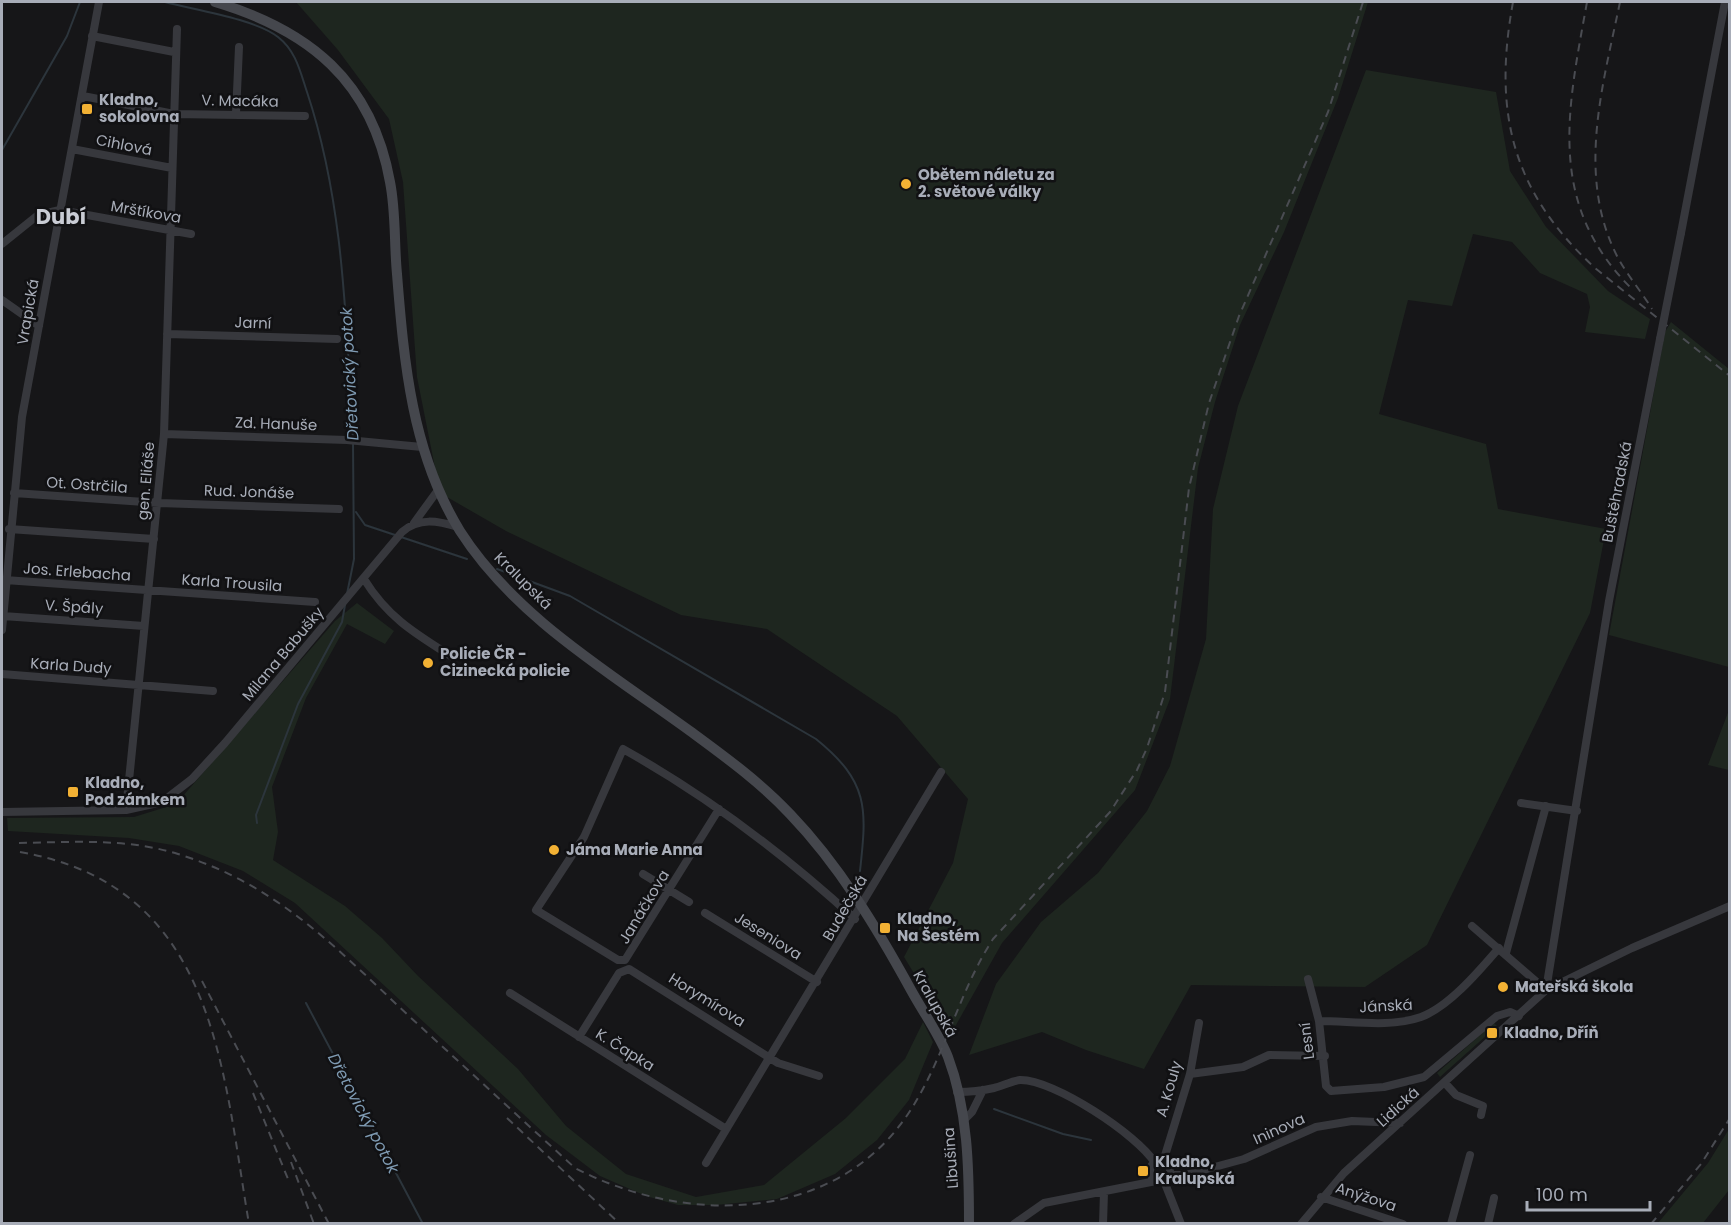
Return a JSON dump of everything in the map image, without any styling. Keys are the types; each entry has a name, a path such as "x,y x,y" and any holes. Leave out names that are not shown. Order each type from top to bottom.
{"main road":[{"name":"Kralupská","path":"215,2 265,19 304,40 338,71 366,108 375,126 391,184 413,417 438,490 458,527 491,572 560,638 741,770 787,810 829,860 893,957 947,1056 957,1092"},
{"name":"Libušina","path":"957,1092 964,1120 969,1224"}],"street":[{"name":"Vrapická","path":"2,630 9,529 22,417 99,2"},
{"name":"Buštěhradská","path":"1546,990 1610,601 1726,7"},
{"name":"gen. Eliáše","path":"126,810 159,503 164,434 174,52 177,29"},
{"path":"92,36 174,52"},
{"path":"236,114 239,47"},
{"name":"V. Macáka","path":"82,96 174,114 305,116"},
{"name":"Cihlová","path":"72,149 172,168"},
{"path":"2,244 38,215 60,210"},
{"name":"Mrštíkova","path":"60,210 191,234"},
{"path":"2,300 39,326"},
{"name":"Jarní","path":"167,334 337,339"},
{"name":"Zd. Hanuše","path":"164,434 359,440 422,447"},
{"name":"Milana Babušky","path":"126,810 162,802 192,779 364,579 393,542 414,523 438,490"},
{"name":"Ot. Ostrčila","path":"14,493 159,503"},
{"name":"Rud. Jonáše","path":"159,503 339,509"},
{"path":"414,523 430,521 458,527"},
{"path":"9,529 154,539"},
{"path":"364,579 376,600 403,626 454,658"},
{"name":"Jos. Erlebacha","path":"5,580 148,591"},
{"name":"Karla Trousila","path":"148,591 315,602"},
{"name":"V. Špály","path":"3,616 144,626"},
{"name":"Karla Dudy","path":"2,674 213,691"},
{"name":"Janáčkova","path":"623,749 678,780 719,809 669,890 628,958 618,960 536,910 584,837 623,749"},
{"name":"Budečská","path":"706,1163 855,919 941,772"},
{"path":"1521,803 1577,811"},
{"name":"Jánská","path":"1319,1021 1390,1022 1421,1017 1466,987 1503,951 1546,806"},
{"path":"719,809 818,886 855,919"},
{"path":"2,812 126,810"},
{"path":"643,874 689,902"},
{"name":"Lidická","path":"1301,1224 1321,1197 1546,990 1632,948 1730,906"},
{"name":"Jeseniova","path":"705,913 817,982"},
{"path":"1472,926 1546,990"},
{"name":"Janáčkova","path":"579,1037 619,974 626,969"},
{"name":"Horymírova","path":"626,969 632,970 772,1057"},
{"name":"Lesní","path":"1308,979 1325,1056 1326,1086 1331,1091 1400,1084 1433,1071 1497,1016 1508,1012 1519,1016"},
{"name":"K. Čapka","path":"510,993 726,1129"},
{"name":"A. Kouly","path":"1159,1162 1190,1074 1199,1023"},
{"path":"1190,1074 1243,1067 1269,1055 1325,1056"},
{"path":"772,1057 778,1063 819,1076"},
{"path":"957,1092 983,1090 1021,1080 1059,1091 1102,1116 1159,1162 1170,1168 1164,1179"},
{"path":"1444,1083 1456,1095 1483,1106 1481,1115"},
{"path":"964,1120 972,1112 983,1090"},
{"name":"Ininova","path":"1014,1224 1044,1203 1185,1175 1244,1159 1316,1128 1352,1121 1400,1123"},
{"path":"1451,1224 1470,1155"},
{"path":"1159,1162 1150,1172 1164,1179 1181,1224"},
{"path":"1103,1224 1104,1192"},
{"name":"Anýžova","path":"1321,1197 1402,1224"},
{"path":"1488,1224 1494,1198"}],"shaded area":[{"path":"296,2 1368,2 1338,98 1284,232 1240,325 1215,402 1198,468 1170,699 1135,790 1002,943 951,1034 904,957 953,863 968,799 897,716 767,629 681,615 506,531 440,493 417,377 403,182 389,119 338,50"},
{"path":"1366,70 1496,92 1510,171 1546,227 1608,291 1650,319 1645,339 1585,332 1590,307 1587,294 1540,273 1512,242 1473,234 1452,306 1408,300 1379,414 1486,444 1498,509 1606,529 1590,613 1427,945 1365,987 1191,985 1144,1069 1086,1050 1042,1032 969,1055 996,984 1041,922 1098,873 1147,811 1170,766 1206,639 1213,509 1238,406"},
{"path":"1671,322 1729,369 1729,667 1609,635 1665,332"},
{"path":"357,603 394,631 385,644 347,624 306,698 272,787 278,832 273,860 345,906 382,938 418,976 518,1069 566,1126 626,1174 696,1197 764,1185 846,1118 905,1059 923,1022 933,1042 909,1100 877,1140 835,1174 777,1199 716,1205 678,1205 646,1196 600,1176 546,1135 295,903 243,871 179,846 129,838 8,831 7,818 134,817 176,804 335,621"},
{"path":"1729,710 1729,770 1708,765"},
{"path":"1494,1023 1497,1026 1440,1077 1437,1073"},
{"path":"1729,1129 1729,1190 1703,1223 1658,1223 1708,1163"}],"waterway":[{"path":"2,150 67,36 80,2"},
{"name":"Dřetovický potok","path":"165,2 255,25 278,37 297,62 319,134 336,220 345,307 353,438"},
{"name":"Dřetovický potok","path":"347,594 354,559 353,444"},
{"path":"356,512 365,525 467,559"},
{"path":"497,569 570,596 816,739 833,754 855,783 863,813 864,830 860,871"},
{"name":"Dřetovický potok","path":"257,823 256,815 298,704 342,622 345,605"},
{"name":"Dřetovický potok","path":"306,1003 423,1224"},
{"path":"994,1109 1063,1134 1091,1140"}],"railway":[{"path":"19,843 99,842 139,845 178,854 214,867 246,883 276,901 330,943 575,1168 618,1187 663,1199 709,1205 756,1204 800,1194 842,1176 879,1149 910,1111 933,1069 970,981 993,939 1110,812 1137,770 1147,748 1165,692 1189,488 1209,403 1239,316 1328,112 1363,2"},
{"path":"1513,2 1507,42 1508,114 1515,147 1527,179 1544,209 1567,239 1595,268 1730,376"},
{"path":"1587,2 1570,117 1570,154 1575,189 1586,224 1605,257 1633,290"},
{"path":"1620,2 1601,97 1597,130 1595,162 1598,194 1605,225 1617,256 1652,309"},
{"path":"20,852 85,871 134,902 171,943 198,991 216,1045 229,1104 249,1224"},
{"path":"202,981 329,1224"},
{"path":"253,1093 288,1179"},
{"path":"507,1118 620,1224"},
{"path":"1651,1224 1701,1164 1730,1118"},
{"path":"291,1162 314,1224"}],"place":[{"name":"Kladno, sokolovna","path":"87,109"},
{"name":"Obětem náletu za 2. světové války","path":"906,184"},
{"name":"Policie ČR - Cizinecká policie","path":"428,663"},
{"name":"Kladno, Pod zámkem","path":"73,792"},
{"name":"Jáma Marie Anna","path":"554,850"},
{"name":"Kladno, Na Šestém","path":"885,928"},
{"name":"Mateřská škola","path":"1503,987"},
{"name":"Kladno, Dříň","path":"1492,1033"},
{"name":"Kladno, Kralupská","path":"1143,1171"}],"district":[{"name":"Dubí","path":"61,217"}]}
